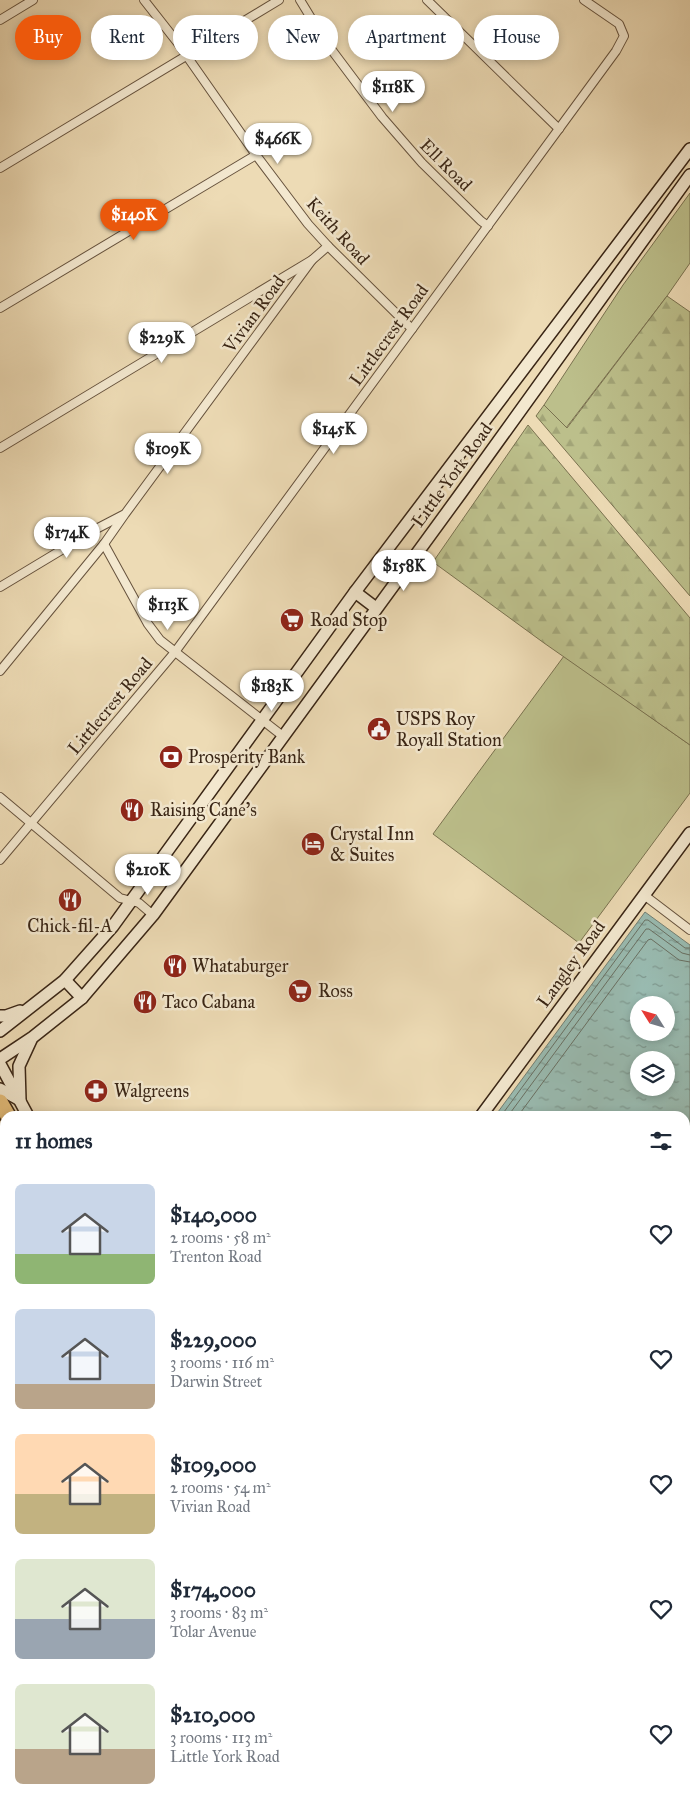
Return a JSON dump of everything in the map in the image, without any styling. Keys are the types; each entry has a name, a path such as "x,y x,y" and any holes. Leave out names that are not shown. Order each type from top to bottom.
{"main road":[{"name":"Little York Road","path":"0,1031 65,980 107,934 354,592 690,149"},
{"name":"Little York Road","path":"0,1059 33,1037 82,998 153,915 690,175"},
{"path":"354,592 376,608"},
{"name":"Langley Road","path":"485,1111 690,833"},
{"path":"65,980 82,998"},
{"path":"0,1016 6,1016 31,1007"},
{"path":"20,1100 19,1066 33,1037"},
{"path":"0,1064 26,1111"},
{"path":"0,1089 20,1100"}],"street":[{"path":"0,20 33,0"},
{"name":"Keith Road","path":"144,0 173,39"},
{"path":"254,15 279,0"},
{"name":"Ell Road","path":"300,0 325,41 382,118 422,163 481,222 488,226"},
{"path":"427,0 559,129"},
{"name":"Littlecrest Road","path":"0,860 175,652 616,51 624,36 619,24 584,0"},
{"path":"0,168 179,60"},
{"name":"Keith Road","path":"189,60 256,155 308,224 412,329"},
{"path":"0,308 256,155"},
{"path":"0,448 312,260 328,246"},
{"name":"Vivian Road","path":"0,671 104,544 312,260"},
{"path":"0,587 98,528 125,514"},
{"path":"104,544 148,624 160,640 284,737"},
{"path":"0,797 120,898 139,903 153,915"},
{"path":"644,895 690,930"}],"green space":[{"path":"690,193 690,263 566,428 544,405 623,285"},
{"path":"667,296 690,312 690,596 536,416 544,405 567,428"},
{"path":"528,425 690,618 690,745 544,643 433,562"},
{"path":"564,656 690,745 690,793 579,943 433,834"}],"water":[{"path":"645,912 690,945 690,1111 499,1111"}],"place":[{"name":"Road Stop","path":"292,620"},
{"name":"USPS Roy Royall Station","path":"379,729"},
{"name":"Prosperity Bank","path":"171,757"},
{"name":"Raising Cane's","path":"132,810"},
{"name":"Crystal Inn & Suites","path":"313,844"},
{"name":"Chick-fil-A","path":"70,900"},
{"name":"Whataburger","path":"175,966"},
{"name":"Ross","path":"300,991"},
{"name":"Taco Cabana","path":"145,1002"},
{"name":"Walgreens","path":"96,1091"}]}
